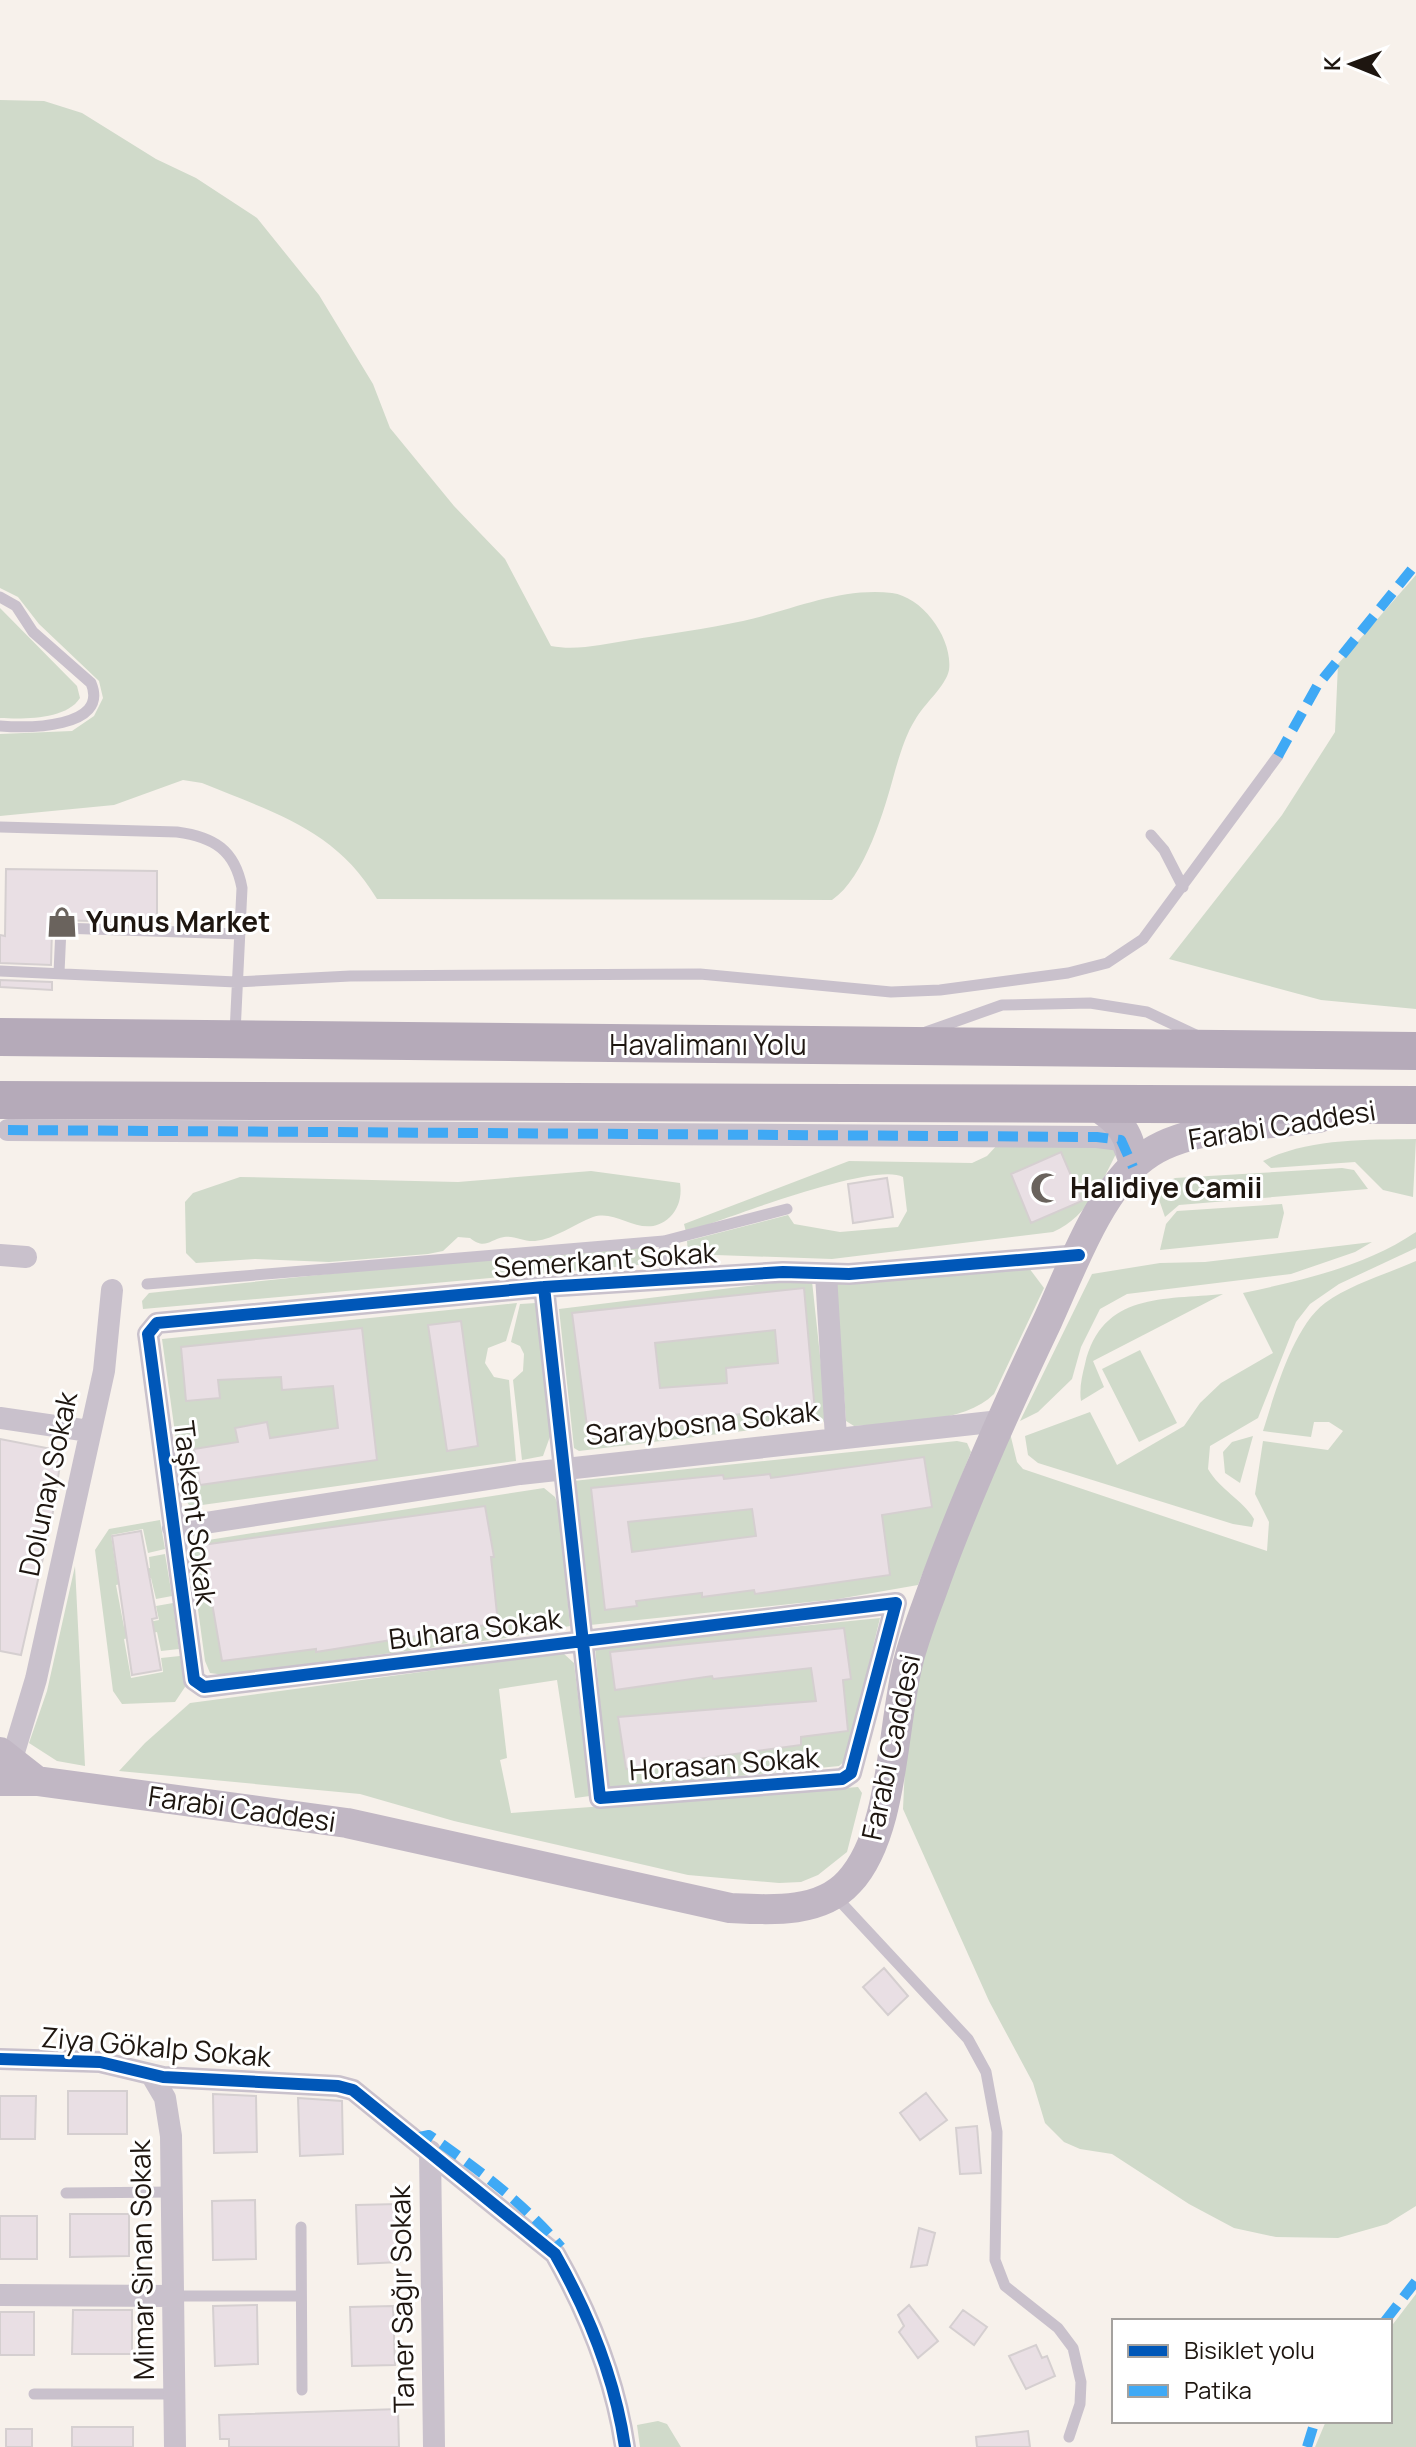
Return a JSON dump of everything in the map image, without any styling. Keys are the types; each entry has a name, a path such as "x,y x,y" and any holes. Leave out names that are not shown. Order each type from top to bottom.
{"highway":[{"name":"Havalimanı Yolu","path":"0,1037 235,1042 1416,1051"},
{"path":"1245,1049 1416,1040"},
{"name":"Havalimanı Yolu","path":"4,1115 1093,1104 1416,1105"}],"street":[{"path":"1093,1104 1120,1123 1127,1133 1133,1167"},
{"name":"Farabi Caddesi","path":"4,1769 37,1781 347,1823 730,1908 784,1908 813,1904 835,1896 851,1881 874,1842 908,1659 953,1533 1000,1421 1102,1209 1133,1167 1152,1151 1195,1135 1416,1105"},
{"path":"4,1115 1097,1137 1121,1140 1133,1167"},
{"path":"0,1255 26,1257"},
{"name":"Semerkant Sokak","path":"149,1341 148,1334 157,1323 544,1287 783,1272 826,1275 1079,1255"},
{"path":"826,1275 836,1438"},
{"name":"Horasan Sokak","path":"544,1287 600,1798 842,1779 851,1773 856,1763 896,1603"},
{"name":"Dolunay Sokak","path":"4,1769 36,1679 106,1356 112,1290"},
{"name":"Taşkent Sokak","path":"149,1341 192,1671 194,1680 204,1687"},
{"path":"0,1418 89,1431"},
{"name":"Saraybosna Sokak","path":"173,1528 564,1468 1000,1421"},
{"name":"Buhara Sokak","path":"204,1687 896,1603"},
{"name":"Ziya Gökalp Sokak","path":"0,2059 100,2062 152,2076 345,2087 368,2099 555,2254 573,2286 612,2381 625,2447"},
{"name":"Mimar Sinan Sokak","path":"152,2076 165,2098 169,2114 175,2447"},
{"path":"422,2144 429,2135 451,2151 526,2213 560,2246 602,2329 625,2392 636,2447"},
{"name":"Taner Sağır Sokak","path":"422,2144 434,2447"},
{"path":"0,2295 173,2296"}],"lane":[{"path":"0,597 16,606 33,632 94,689 88,709 69,722 0,726"},
{"path":"0,971 236,982 350,976 700,974 891,992 1003,983 1068,973 1121,956 1143,939 1278,756"},
{"path":"0,827 177,832 218,843 230,853 240,878 235,1042"},
{"path":"1151,835 1164,850 1183,887"},
{"path":"59,973 61,928 240,934"},
{"path":"1003,983 1008,1005"},
{"path":"889,1046 1008,1005 1090,1003 1129,1007 1245,1049"},
{"path":"147,1284 664,1241 787,1209"},
{"path":"664,1241 665,1280"},
{"path":"835,1896 968,2039 986,2072 998,2140 995,2260 1005,2286 1058,2328 1073,2348 1081,2382 1080,2404 1069,2437"},
{"path":"66,2193 172,2192"},
{"path":"301,2227 302,2390"},
{"path":"173,2296 301,2296"},
{"path":"34,2394 174,2394"}],"green space":[{"path":"0,100 44,101 82,113 156,159 196,178 257,218 319,295 373,384 390,428 454,506 505,559 551,646 590,646 715,626 854,593 904,596 925,611 934,621 946,645 949,670 909,731 872,841 844,890 832,900 377,899 361,875 322,839 277,814 202,783 183,780 114,805 0,816 0,734 72,731 94,716 103,698 99,681 39,624 18,597 0,588"},
{"path":"1416,575 1416,1009 1321,1000 1169,959 1282,815 1335,732 1338,664"},
{"path":"0,608 77,686 80,698 74,705 44,717 0,718"},
{"path":"1416,1139 1413,1197 1383,1190 1355,1162 1271,1168 1263,1161 1318,1144"},
{"path":"999,1143 1121,1144 1086,1206 1066,1225 1053,1232 832,1259 688,1254 687,1241 788,1215 794,1224 840,1232 898,1227 907,1211 903,1177 887,1174 831,1184 686,1232 684,1224 849,1161 972,1163 987,1156"},
{"path":"1342,1168 1354,1170 1368,1189 1179,1205 1165,1217 1155,1188 1175,1178"},
{"path":"591,1171 680,1183 678,1206 670,1217 650,1226 603,1215 542,1240 508,1237 483,1244 458,1237 443,1251 428,1254 329,1262 255,1259 196,1263 186,1253 185,1202 193,1193 240,1177 458,1182"},
{"path":"1282,1204 1284,1213 1278,1238 1160,1250 1166,1224 1177,1211"},
{"path":"1416,1232 1416,1248 1339,1284 1310,1304 1296,1322 1258,1418 1210,1446 1208,1469 1249,1512 1254,1519 1252,1527 1233,1524 1038,1463 1028,1455 1025,1436 1090,1412 1117,1465 1184,1426 1200,1403 1221,1383 1273,1353 1243,1293 1354,1263"},
{"path":"1372,1242 1355,1252 1291,1274 1127,1294 1100,1309 1081,1347 1072,1379 1038,1412 1020,1421 1092,1274 1160,1263 1205,1262"},
{"path":"650,1247 657,1255 649,1264 143,1309 142,1301 149,1293 375,1269"},
{"path":"1416,1261 1416,2206 1387,2224 1338,2238 1276,2237 1234,2228 1189,2204 1112,2154 1080,2149 1064,2142 1045,2123 1033,2083 989,2001 903,1809 907,1724 933,1620 1010,1433 1017,1462 1023,1469 1267,1551 1269,1522 1255,1494 1263,1441 1328,1450 1343,1431 1329,1422 1314,1422 1311,1437 1263,1431 1294,1344 1314,1314 1335,1296"},
{"path":"1029,1268 1044,1288 994,1394 981,1404 948,1417 854,1426 846,1421 836,1284"},
{"path":"806,1279 812,1281 827,1421 579,1451 574,1448 559,1309"},
{"path":"1223,1294 1093,1361 1104,1387 1081,1401 1085,1364 1093,1341 1105,1324 1138,1304"},
{"path":"517,1303 506,1341 488,1348 485,1363 494,1377 509,1380 516,1461 202,1505 189,1505 184,1498 162,1339"},
{"path":"536,1303 552,1431 543,1456 522,1460 513,1380 523,1371 524,1354 520,1346 511,1342 520,1304"},
{"path":"1140,1350 1177,1423 1139,1442 1102,1369"},
{"path":"1253,1436 1240,1483 1225,1473 1223,1452 1232,1442"},
{"path":"957,1441 967,1443 971,1452 918,1585 838,1599 590,1625 573,1481"},
{"path":"544,1488 555,1497 559,1508 570,1626 514,1637 224,1675 210,1673 205,1661 189,1543"},
{"path":"160,1520 165,1549 148,1553 143,1529 111,1535 117,1574 150,1568 149,1557 165,1554 172,1596 156,1599 151,1578 116,1585 124,1627 159,1620 156,1606 173,1603 179,1649 161,1651 157,1632 124,1639 131,1678 163,1672 161,1658 180,1656 185,1687 175,1702 122,1704 113,1691 95,1550 109,1529"},
{"path":"75,1566 85,1766 57,1761 29,1743 47,1691"},
{"path":"880,1618 846,1760 839,1766 608,1789 595,1647"},
{"path":"563,1653 574,1663 590,1796 575,1798 557,1680 499,1689 507,1758 500,1760 511,1813 858,1787 862,1793 847,1852 818,1875 801,1882 688,1875 454,1821 360,1794 119,1771 190,1703"},
{"path":"1416,2294 1416,2447 1315,2447 1325,2423 1392,2423 1392,2325"},
{"path":"658,2421 667,2424 681,2447 640,2447 637,2425"}],"building":[{"path":"6,869 157,871 157,923 58,920 52,928 51,965 0,963 0,935 5,936"},
{"path":"0,980 52,982 52,990 0,987"},
{"name":"Halidiye Camii","path":"1061,1152 1082,1201 1031,1223 1011,1174"},
{"path":"887,1178 893,1217 853,1223 848,1184"},
{"path":"804,1288 815,1412 782,1417 781,1410 714,1417 715,1422 588,1434 572,1313","holes":["775,1330 778,1363 726,1368 727,1383 660,1388 655,1343"]},
{"path":"461,1321 478,1446 447,1451 428,1325"},
{"path":"362,1328 377,1460 200,1485 194,1449 238,1442 235,1428 267,1422 270,1438 338,1428 333,1386 282,1390 281,1377 218,1380 220,1398 186,1401 181,1347"},
{"path":"0,1439 62,1451 52,1518 21,1655 0,1651"},
{"path":"924,1457 932,1507 882,1515 890,1575 755,1594 754,1590 702,1597 702,1593 636,1601 637,1606 605,1610 591,1488 723,1475 724,1479 770,1474 771,1478","holes":["752,1509 756,1536 632,1552 628,1522"]},
{"path":"485,1506 494,1557 491,1557 498,1623 316,1652 316,1649 222,1661 202,1545"},
{"path":"141,1531 157,1618 152,1619 161,1670 132,1675 112,1536"},
{"path":"844,1628 851,1679 843,1680 848,1731 801,1737 801,1745 626,1769 618,1717 816,1701 811,1668 713,1679 712,1676 615,1690 610,1652"},
{"path":"884,1968 908,1996 888,2015 863,1987"},
{"path":"68,2091 127,2091 127,2134 68,2134"},
{"path":"926,2093 947,2120 920,2140 900,2113"},
{"path":"213,2094 256,2096 257,2152 214,2153"},
{"path":"0,2096 36,2096 35,2139 0,2139"},
{"path":"298,2098 342,2101 343,2154 300,2156"},
{"path":"977,2126 981,2173 960,2174 956,2128"},
{"path":"255,2200 256,2259 213,2260 212,2201"},
{"path":"399,2204 400,2262 358,2264 356,2205"},
{"path":"70,2214 129,2214 129,2256 70,2257"},
{"path":"0,2216 37,2216 37,2259 0,2259"},
{"path":"919,2228 935,2233 927,2265 911,2267"},
{"path":"257,2305 258,2364 215,2366 213,2306"},
{"path":"909,2305 938,2341 918,2358 899,2332 904,2326 898,2315"},
{"path":"393,2306 395,2365 352,2366 350,2307"},
{"path":"73,2310 132,2310 132,2354 72,2354"},
{"path":"963,2310 987,2327 974,2345 950,2327"},
{"path":"0,2312 34,2312 34,2355 0,2355"},
{"path":"1036,2345 1042,2358 1047,2356 1055,2376 1026,2389 1009,2356"},
{"path":"398,2409 399,2447 229,2447 229,2439 220,2439 219,2415"},
{"path":"72,2427 133,2427 133,2447 72,2447"},
{"path":"6,2429 32,2429 32,2447 6,2447"},
{"path":"1028,2431 1030,2447 977,2447 976,2437"}],"marked path":[{"path":"1278,756 1317,686 1416,564"},
{"path":"8,1130 1097,1137 1121,1140 1133,1167"},
{"path":"415,2138 429,2135 464,2160 515,2201 561,2247"},
{"path":"1387,2319 1416,2281"},
{"path":"1307,2447 1314,2423"}],"cycle path":[{"path":"544,1287 600,1798 842,1779 851,1773 896,1603 204,1687 194,1680 148,1334 157,1323 544,1287 783,1272 849,1274 1079,1255"},
{"path":"0,2059 100,2062 163,2077 338,2086 353,2090 555,2254 599,2348 615,2397 625,2447"}],"place":[{"name":"Yunus Market","path":"62,922"},
{"name":"Halidiye Camii","path":"1046,1188"}]}
